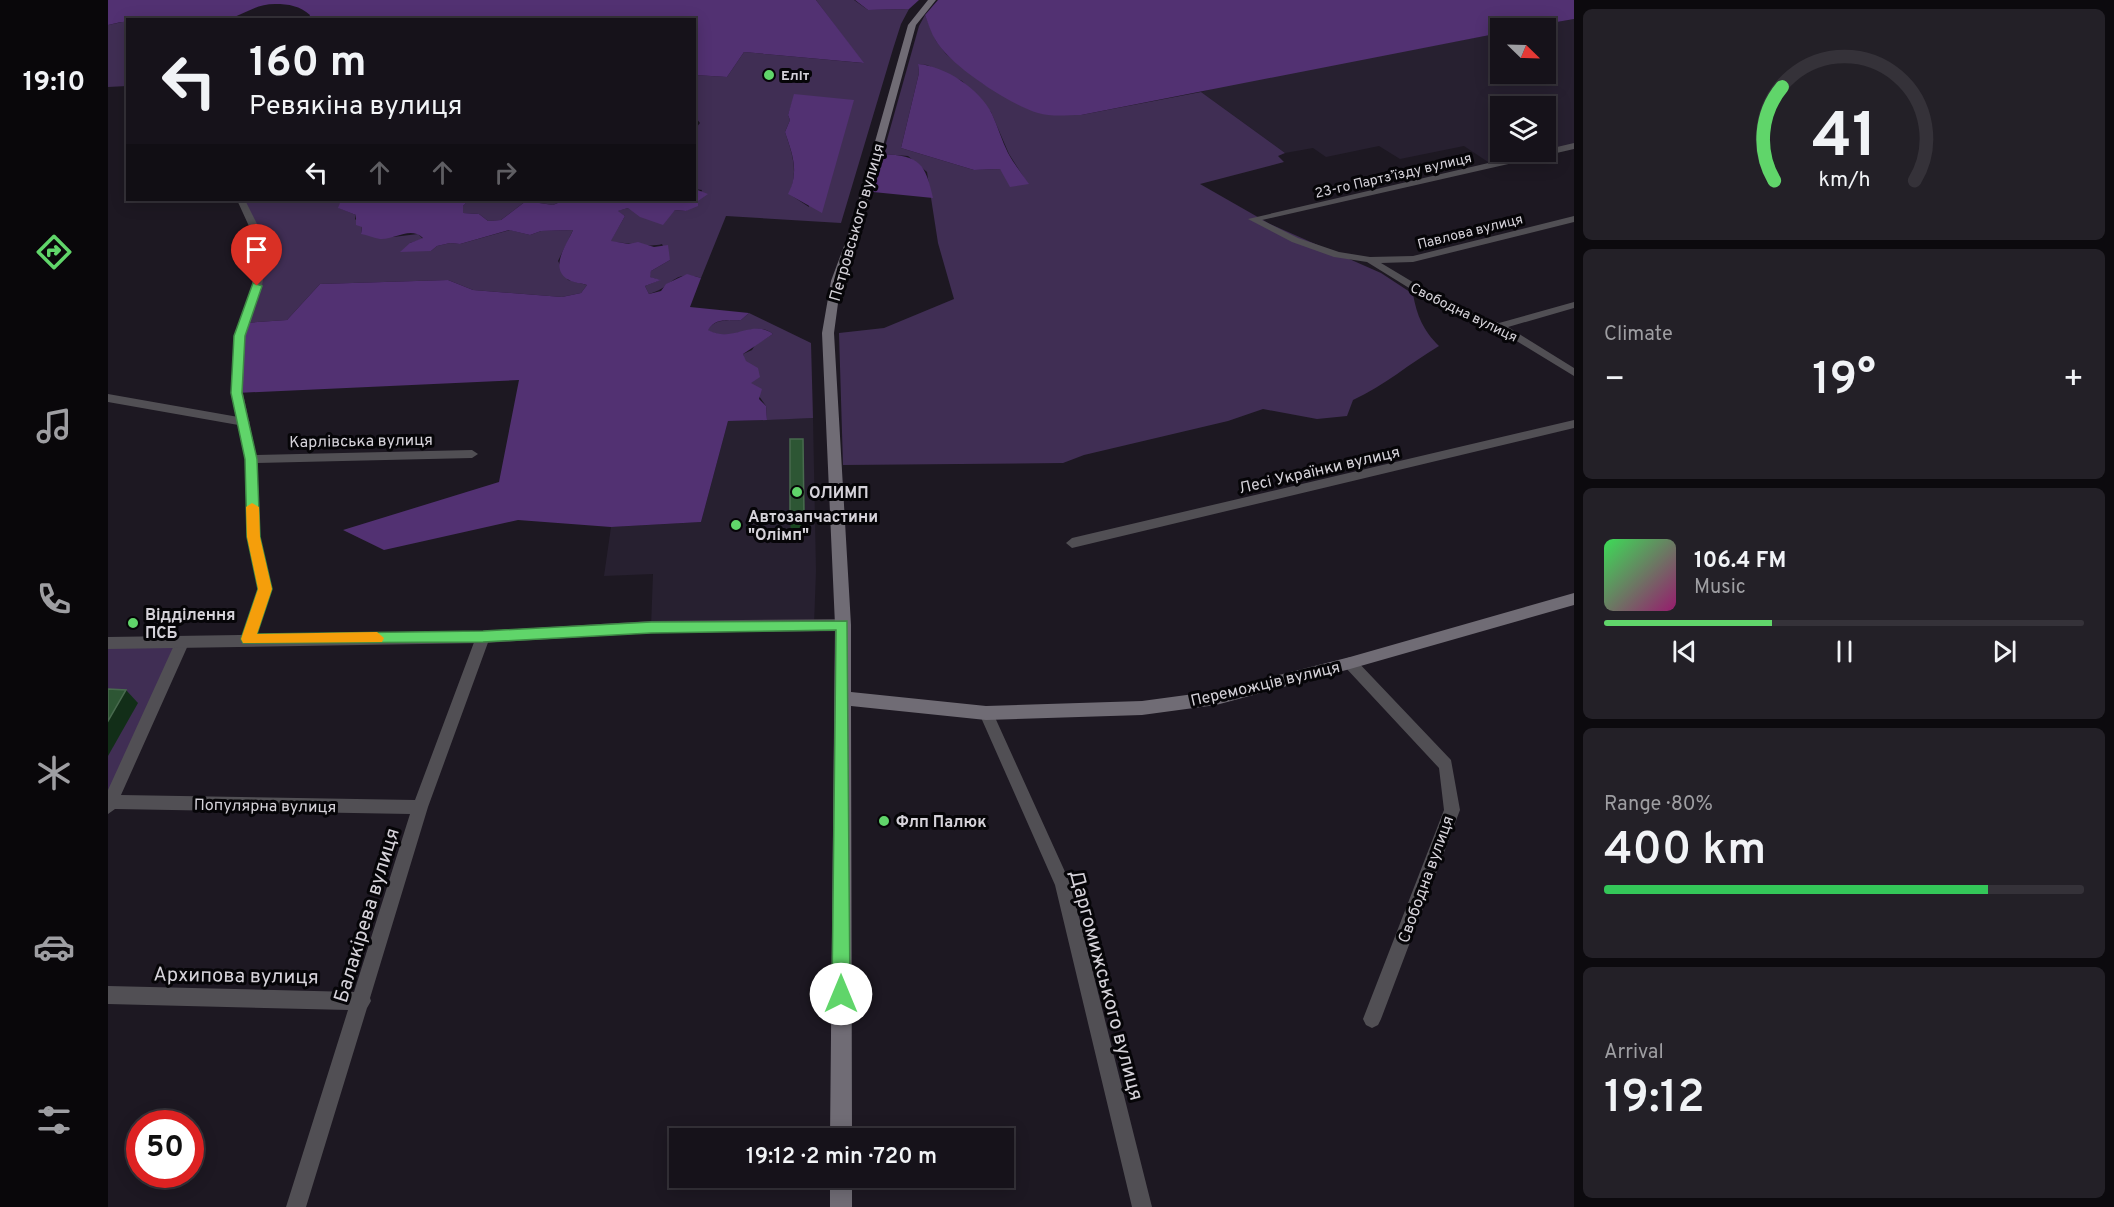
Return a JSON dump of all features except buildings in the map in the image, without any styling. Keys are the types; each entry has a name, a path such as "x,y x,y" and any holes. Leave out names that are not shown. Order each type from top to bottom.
{"main road":[{"name":"Петровського вулиця","path":"841,1128 843,625 828,353 831,303 836,281 855,230 912,25 932,0"},
{"name":"Переможців вулиця","path":"841,699 986,714 1142,708 1216,698 1350,663 1574,599"},
{"path":"841,1188 841,1207"}],"street":[{"name":"23-го Партз’їзду вулиця","path":"1253,219 1574,146"},
{"path":"241,201 263,246 257,286 239,336 237,393 251,459 253,537 265,589 248,639"},
{"name":"Свободна вулиця","path":"1253,219 1295,240 1337,255 1370,260 1447,307 1499,326 1574,373"},
{"name":"Павлова вулиця","path":"1370,260 1413,259 1574,219"},
{"path":"1499,326 1574,305"},
{"path":"108,398 244,422"},
{"name":"Лесі Українки вулиця","path":"1072,543 1574,424"},
{"name":"Карлівська вулиця","path":"251,459 472,454"},
{"path":"108,643 483,637 651,627 843,625"},
{"name":"Балакірева вулиця","path":"296,1207 362,1001 420,807 483,637"},
{"path":"109,804 182,643"},
{"name":"Свободна вулиця","path":"1350,663 1446,765 1452,810 1372,1020"},
{"name":"Даргомижського вулиця","path":"986,714 1063,885 1142,1207"},
{"name":"Популярна вулиця","path":"109,804 420,807"},
{"name":"Архипова вулиця","path":"108,995 362,1001"}],"shaded area":[{"path":"108,0 816,0 864,63 744,52 727,77 696,75 696,18 309,18 310,15 302,9 275,4 260,6 230,18 126,18 126,22 108,25"},
{"path":"816,0 854,0 868,10 909,9 901,24 893,49 841,223 726,216 701,278 678,277 649,294 645,286 660,280 649,277 651,271 670,260 662,244 610,242 625,216 617,211 628,208 668,215 675,210 686,211 698,201 702,190 696,189 696,128 700,123 696,118 696,75 727,77 744,52 863,63","holes":["795,94 809,207 789,194 794,170 785,132"]},
{"path":"855,0 919,0 909,9 868,10"},
{"path":"938,0 1574,0 1574,19 1556,22 1556,18 1490,18 1490,35 1081,115 1043,114 1026,109 997,93 954,62 934,38 925,15"},
{"path":"925,15 936,41 946,54 982,83 1024,107 1081,115 1201,92 1285,153 1278,156 1284,162 1200,184 1270,224 1381,273 1413,294 1422,322 1439,346 1353,400 1347,416 1317,419 1263,409 1228,421 1084,455 1063,463 843,465 839,333 884,328 954,299 938,243 927,172 908,156 883,154 919,26","holes":["918,64 927,65 962,81 991,112 1009,154 1028,184 1000,169 974,170 901,148 919,73"]},
{"path":"1574,19 1574,146 1556,150 1556,96 1490,96 1490,162 1510,162 1494,166 1464,146 1400,159 1379,146 1326,157 1313,148 1285,153 1201,92 1232,83 1490,35 1490,84 1556,84 1556,22"},
{"path":"126,21 126,86 108,87 108,25"},
{"path":"918,64 950,74 961,80 979,96 992,114 1008,153 1029,184 1010,187 1000,169 974,170 901,148 919,73"},
{"path":"794,94 854,100 822,213 788,194 794,178 794,170 785,132 790,120 788,115"},
{"path":"883,154 905,157 919,164 927,177 933,198 873,192"},
{"path":"696,189 708,194 698,201 698,206 686,211 675,210 663,225 640,217 628,208 618,211 625,216 611,241 629,244 638,242 654,247 668,245 670,260 651,271 650,277 661,280 645,286 649,294 661,291 666,284 687,274 701,278 690,307 749,313 741,320 718,321 708,330 717,334 726,334 758,329 773,334 743,354 746,361 758,368 760,377 751,383 762,389 759,399 766,406 767,420 728,421 701,522 611,527 518,520 384,550 343,530 499,482 519,380 237,393 244,323 287,320 320,284 448,280 473,290 562,297 581,293 587,285 569,280 560,270 559,263 573,230 541,231 530,235 509,230 460,244 450,243 437,246 431,251 400,252 410,243 423,238 413,233 386,239 361,234 362,227 356,225 356,215 338,208 341,201 468,201 463,206 463,213 479,214 488,221 501,220 526,201 553,205 563,201 696,201"},
{"path":"243,201 341,201 339,208 356,215 355,219 362,226 361,233 393,237 418,234 423,239 410,243 431,251 437,246 450,243 460,244 510,230 530,235 541,231 573,230 558,261 568,280 587,285 581,293 562,297 473,290 448,280 320,284 287,320 244,323 263,246"},
{"path":"468,201 526,201 501,220 488,221 479,214 463,213 463,206"},
{"path":"526,201 563,201 553,205"},
{"path":"749,313 811,343 813,418 767,420 766,406 750,383 743,354 773,334 758,329 726,335 707,330 718,322 741,320"},
{"name":"Автозапчастини \"Олімп\"","path":"813,418 816,571 814,625 651,627 653,574 604,576 611,527 701,522 728,421"},
{"path":"108,643 182,643 108,807"}],"slow traffic":[{"path":"252,507 253,537 265,589 248,639 377,638"}],"place":[{"name":"Еліт","path":"769,75"},
{"name":"ОЛИМП","path":"797,492"},
{"name":"Автозапчастини \"Олімп\"","path":"736,525"},
{"name":"Відділення ПСБ","path":"133,623"},
{"name":"Флп Палюк","path":"884,821"}],"route":[{"path":"257,286 239,336 237,393 251,459 253,537 265,589 248,639 483,637 651,627 843,625 841,994"}]}
